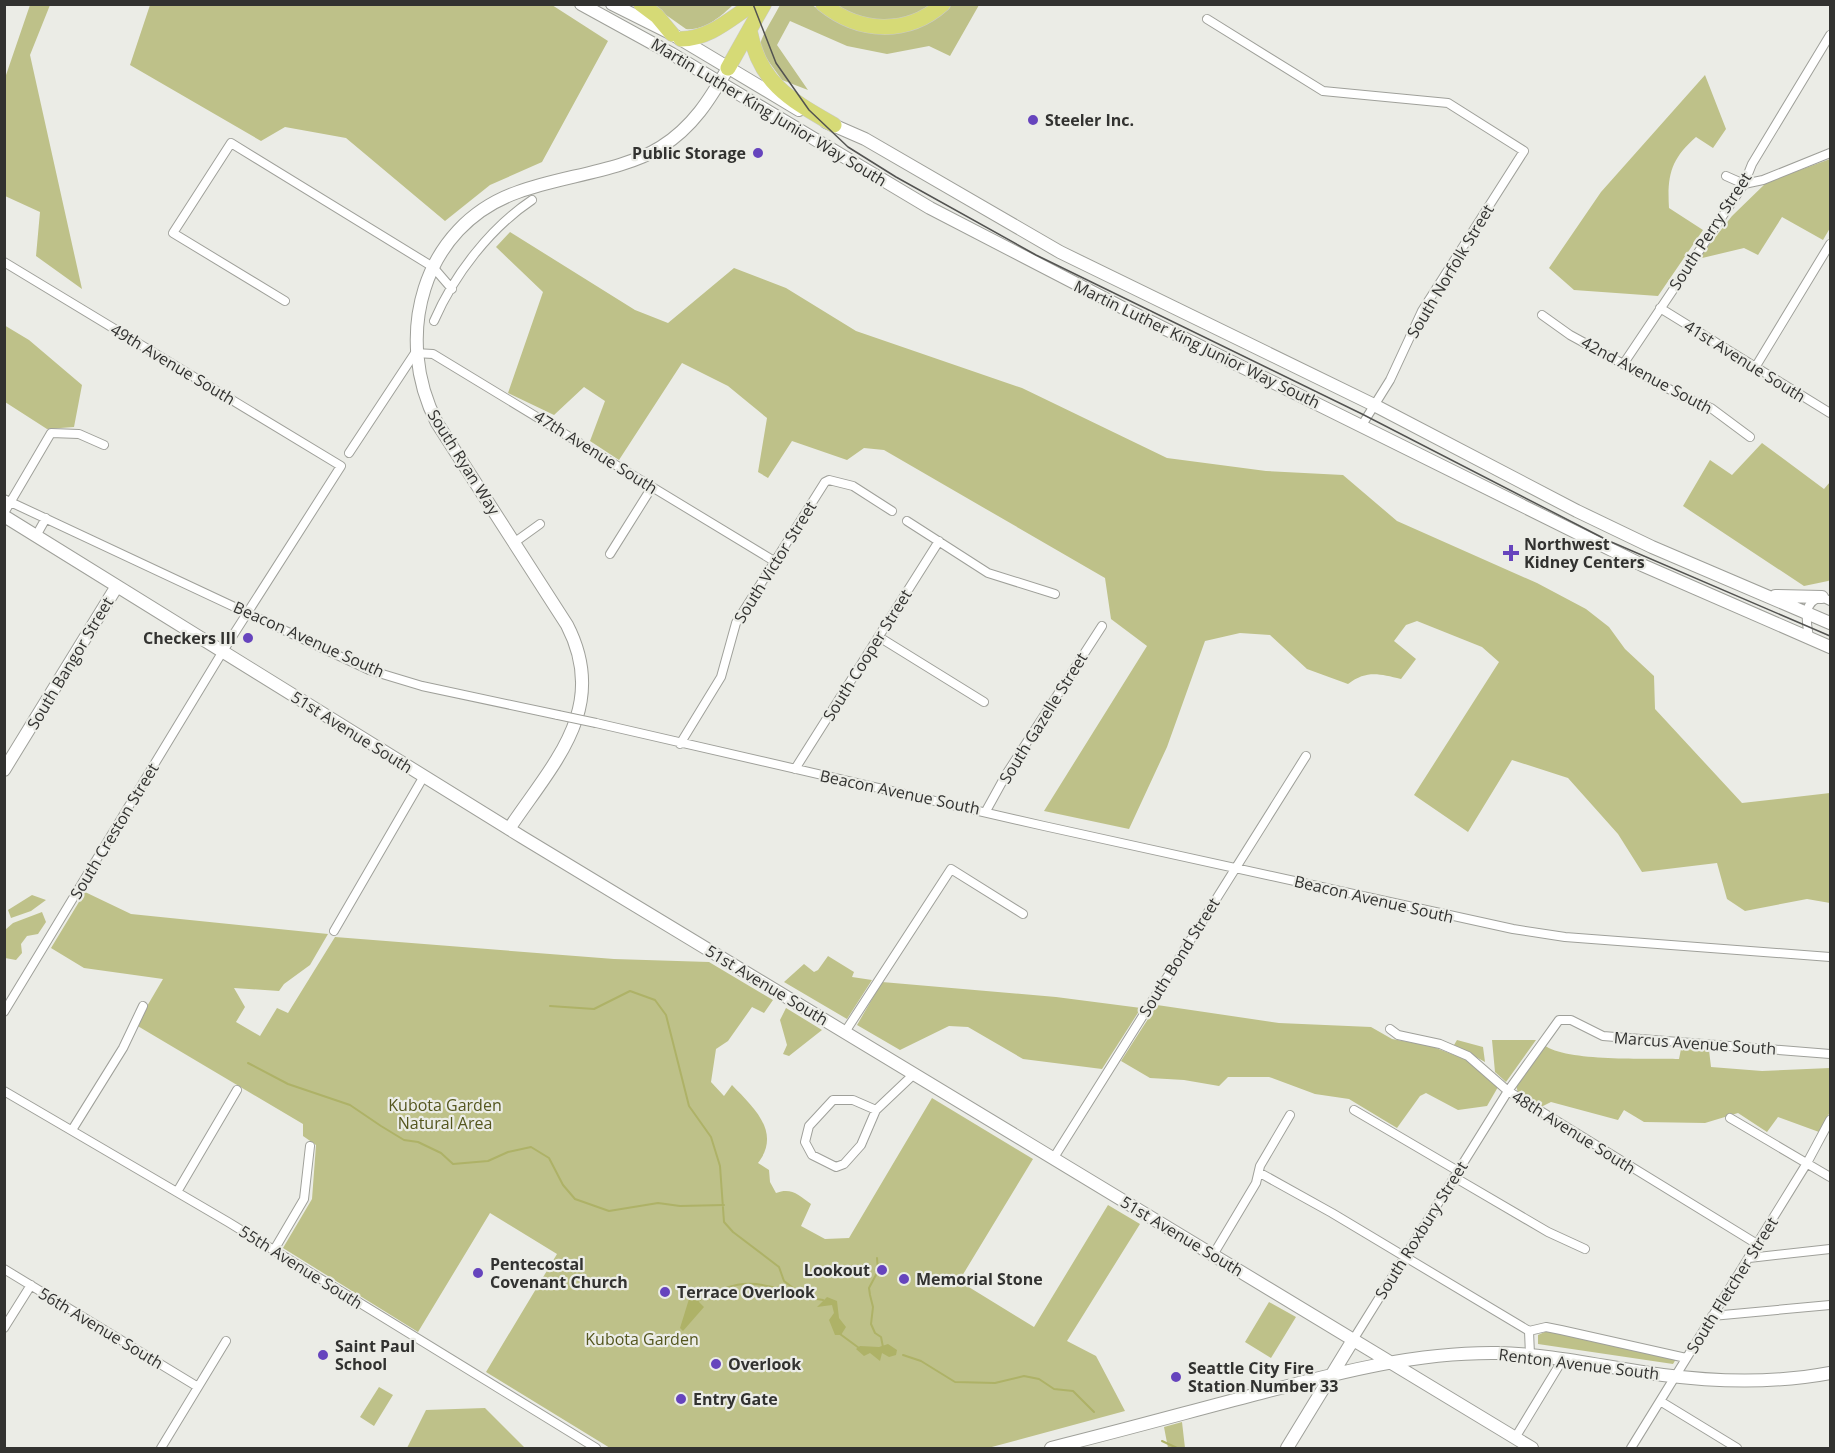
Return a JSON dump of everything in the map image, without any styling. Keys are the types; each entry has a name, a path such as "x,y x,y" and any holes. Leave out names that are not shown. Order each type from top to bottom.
{"highway":[{"path":"641,4 657,16 676,36 694,38 714,31 755,5"},
{"path":"823,4 851,22 878,28 912,23 943,4"},
{"path":"728,68 746,36 755,5"},
{"path":"746,36 767,75 799,105 834,125"}],"main road":[{"name":"Martin Luther King Junior Way South","path":"581,4 930,208 1120,307 1633,561 1830,647"},
{"name":"Martin Luther King Junior Way South","path":"612,4 676,36 794,108 865,139 1060,252 1374,405 1614,530 1830,623"},
{"name":"South Ryan Way","path":"509,829 571,737 580,710 583,684 581,660 570,630 426,403 415,353 418,309 433,267 463,227 501,200 517,192 635,159 659,148 694,122 728,68"},
{"name":"51st Avenue South","path":"4,515 509,829 1532,1449"},
{"name":"South Bangor Street","path":"4,770 117,586"},
{"path":"1766,596 1826,599"},
{"name":"South Roxbury Street","path":"1287,1449 1353,1340"},
{"name":"Renton Avenue South","path":"1051,1449 1332,1374 1388,1361 1443,1354 1530,1355 1675,1376 1768,1379 1830,1373"},
{"path":"1300,1383 1309,1390 1315,1403"}],"street":[{"name":"South Norfolk Street","path":"1207,19 1323,91 1448,103 1524,151 1422,311 1390,380 1362,425"},
{"name":"South Perry Street","path":"1624,363 1743,184 1752,164 1830,35"},
{"path":"285,301 174,233 231,143 433,267 452,289"},
{"path":"1726,177 1743,184 1763,180 1830,153"},
{"path":"434,321 452,289 498,225 532,200"},
{"path":"1756,366 1830,244"},
{"name":"49th Avenue South","path":"4,262 342,466"},
{"name":"41st Avenue South","path":"1660,308 1830,413"},
{"name":"42nd Avenue South","path":"1542,315 1570,334 1711,408 1750,436"},
{"path":"349,453 415,353"},
{"name":"47th Avenue South","path":"415,353 433,354 450,362 774,561"},
{"path":"4,515 8,500 51,433 79,434 104,445"},
{"name":"South Creston Street","path":"4,1012 223,651 342,466"},
{"name":"South Victor Street","path":"680,744 721,678 732,633 774,561 825,482 829,480 853,486 892,511"},
{"path":"610,554 652,486"},
{"name":"Beacon Avenue South","path":"8,500 369,670 422,686 596,723 680,744 1458,918 1548,934 1830,957"},
{"path":"36,536 46,518"},
{"path":"907,521 988,573 1055,594"},
{"path":"515,542 540,524"},
{"name":"South Cooper Street","path":"795,769 939,541"},
{"path":"1809,638 1806,613 1813,601 1826,599"},
{"name":"South Gazelle Street","path":"986,811 1007,773 1102,626"},
{"path":"879,638 984,702"},
{"name":"South Bond Street","path":"1053,1158 1306,756"},
{"path":"334,931 424,776"},
{"path":"846,1032 951,869 1023,914"},
{"path":"72,1130 123,1048 143,1006"},
{"name":"Marcus Avenue South","path":"1564,1018 1603,1036 1830,1054"},
{"name":"South Roxbury Street","path":"1353,1340 1508,1091 1555,1023 1564,1018"},
{"name":"48th Avenue South","path":"1390,1029 1398,1035 1440,1044 1468,1056 1508,1091 1757,1244"},
{"path":"876,1110 853,1100 833,1100 806,1131 805,1142 808,1151 824,1164 840,1167 861,1145 876,1110 914,1074"},
{"name":"55th Avenue South","path":"4,1090 274,1250 596,1449"},
{"path":"177,1192 237,1090"},
{"path":"1354,1110 1548,1232 1585,1249"},
{"path":"1213,1255 1290,1115"},
{"path":"1730,1118 1830,1177"},
{"name":"South Fletcher Street","path":"1631,1449 1807,1163 1830,1120"},
{"path":"274,1250 304,1199 310,1146"},
{"path":"1260,1173 1529,1331 1546,1327 1686,1358"},
{"path":"1749,1258 1830,1249"},
{"name":"56th Avenue South","path":"4,1269 198,1387"},
{"path":"4,1328 31,1285"},
{"path":"1712,1316 1830,1305"},
{"path":"1529,1331 1530,1355"},
{"path":"161,1449 226,1341"},
{"path":"1515,1438 1563,1359"},
{"path":"1660,1401 1737,1449"}],"green space":[{"path":"30,5 50,5 30,55 82,289 36,256 40,212 5,196 5,78"},
{"path":"150,5 552,5 608,41 542,162 490,185 445,221 346,138 285,127 261,141 130,65"},
{"path":"652,5 733,5 706,25 686,29"},
{"path":"780,5 812,5 840,23 858,30 949,5 979,5 950,56 929,46 887,54 847,46 790,21 777,45 808,90 782,80 759,48"},
{"path":"831,5 931,5 905,18 881,21 857,16"},
{"path":"1705,75 1726,129 1713,148 1696,137 1688,145 1672,168 1669,186 1669,208 1703,230 1658,296 1574,290 1549,268 1601,192"},
{"path":"1830,159 1830,228 1823,240 1782,217 1758,255 1744,248 1698,259 1732,216 1767,182"},
{"path":"510,232 635,310 668,323 734,268 786,288 856,331 1022,388 1167,458 1266,471 1343,475 1397,521 1537,583 1586,609 1609,627 1625,649 1654,676 1655,709 1742,803 1830,793 1830,903 1807,899 1745,911 1727,899 1717,863 1642,872 1618,834 1568,778 1512,760 1468,832 1414,795 1499,662 1482,647 1417,621 1406,625 1394,641 1416,659 1401,679 1373,674 1348,684 1307,669 1270,635 1240,633 1205,641 1167,747 1129,829 1044,811 1147,646 1111,619 1105,578 884,450 864,448 847,460 792,441 768,478 758,472 767,418 728,386 682,363 619,460 590,441 605,401 584,387 554,415 508,393 543,292 496,247"},
{"path":"4,325 29,340 82,385 74,427 47,429 5,402"},
{"path":"1762,443 1824,489 1830,482 1830,580 1828,581 1804,586 1683,506 1710,460 1732,475"},
{"path":"85,892 131,914 328,934 310,965 284,984 279,991 234,988 245,1007 236,1022 260,1036 277,1008 288,1013 335,937 614,959 709,962 773,1000 764,1013 752,1007 728,1041 716,1049 711,1082 724,1096 732,1085 756,1111 766,1130 767,1141 765,1152 758,1163 769,1170 770,1182 776,1193 791,1191 811,1204 801,1226 825,1239 849,1238 932,1098 1033,1159 959,1281 1034,1327 1108,1205 1140,1224 1067,1341 1096,1356 1125,1411 988,1448 610,1448 486,1372 557,1254 490,1213 418,1332 283,1248 312,1199 316,1145 303,1136 303,1124 136,1025 163,979 84,968 51,948"},
{"path":"32,895 46,900 31,911 11,918 8,910"},
{"path":"42,912 46,922 38,934 27,936 21,944 22,953 16,960 5,958 5,930 13,923"},
{"path":"828,956 854,972 852,977 872,980 847,1019 784,982 804,964 814,972 818,970"},
{"path":"882,982 1056,997 1141,1008 1102,1069 1023,1059 968,1027 949,1026 900,1050 857,1025"},
{"path":"1157,1005 1279,1023 1371,1027 1392,1039 1431,1046 1467,1060 1498,1087 1487,1106 1458,1110 1426,1093 1420,1096 1397,1128 1349,1099 1315,1094 1269,1077 1228,1077 1219,1086 1184,1080 1150,1078 1121,1061"},
{"path":"786,1008 822,1030 789,1056 783,1054 787,1045 780,1020"},
{"path":"1457,1040 1483,1047 1485,1062 1454,1045"},
{"path":"1492,1040 1536,1040 1506,1082 1495,1072"},
{"path":"1544,1045 1570,1054 1608,1058 1679,1059 1681,1049 1709,1050 1711,1067 1762,1071 1830,1068 1830,1112 1819,1132 1778,1117 1767,1132 1738,1113 1705,1123 1644,1122 1624,1110 1618,1120 1551,1102 1541,1107 1518,1093 1516,1085"},
{"path":"1269,1302 1296,1317 1271,1358 1245,1342"},
{"path":"1549,1330 1676,1359 1673,1364 1538,1344 1538,1335"},
{"path":"379,1387 393,1395 374,1426 360,1417"},
{"path":"485,1408 525,1448 407,1448 426,1410"},
{"path":"1182,1422 1185,1448 1168,1448 1164,1427"}],"shaded area":[{"path":"827,1297 837,1301 839,1318 846,1327 841,1335 835,1335 829,1320 834,1313 832,1305 817,1307"},
{"path":"689,1299 698,1301 704,1307 683,1331 680,1328"},
{"path":"888,1344 897,1350 896,1355 889,1357 882,1353 880,1361 870,1353 864,1356 856,1349 860,1346 879,1347"}],"waterway":[{"path":"550,1006 594,1009 630,991 655,1000 666,1015 689,1106 711,1137 720,1166 724,1222 733,1232 779,1267 784,1281 805,1297 823,1300"},
{"path":"248,1063 288,1084 350,1105 404,1140 418,1142 441,1153 453,1164 488,1161 508,1152 531,1147 549,1158 563,1185 575,1199 609,1211 658,1203 680,1206 724,1205"},
{"path":"877,1258 878,1271 869,1288 873,1307 871,1324 875,1333 881,1337 883,1347"},
{"path":"698,1301 726,1288 750,1284 774,1287 804,1296"},
{"path":"840,1334 859,1348"},
{"path":"903,1355 921,1361 955,1382 995,1383 1024,1376 1039,1379 1054,1389 1073,1391 1094,1412"},
{"path":"1162,1441 1177,1448"}],"tram line":[{"path":"753,4 776,63 809,110 848,147 896,177 1036,255 1362,414 1609,541 1830,636"}],"place":[{"name":"Steeler Inc.","path":"1033,120"},
{"name":"Public Storage","path":"758,153"},
{"name":"Northwest Kidney Centers","path":"1511,553"},
{"name":"Checkers III","path":"248,638"},
{"name":"Lookout","path":"882,1270"},
{"name":"Pentecostal Covenant Church","path":"478,1273"},
{"name":"Memorial Stone","path":"904,1279"},
{"name":"Terrace Overlook","path":"665,1292"},
{"name":"Saint Paul School","path":"323,1355"},
{"name":"Overlook","path":"716,1364"},
{"name":"Seattle City Fire Station Number 33","path":"1176,1377"},
{"name":"Entry Gate","path":"681,1399"}],"park label":[{"name":"Kubota Garden Natural Area","path":"445,1114"},
{"name":"Kubota Garden","path":"642,1339"}]}
